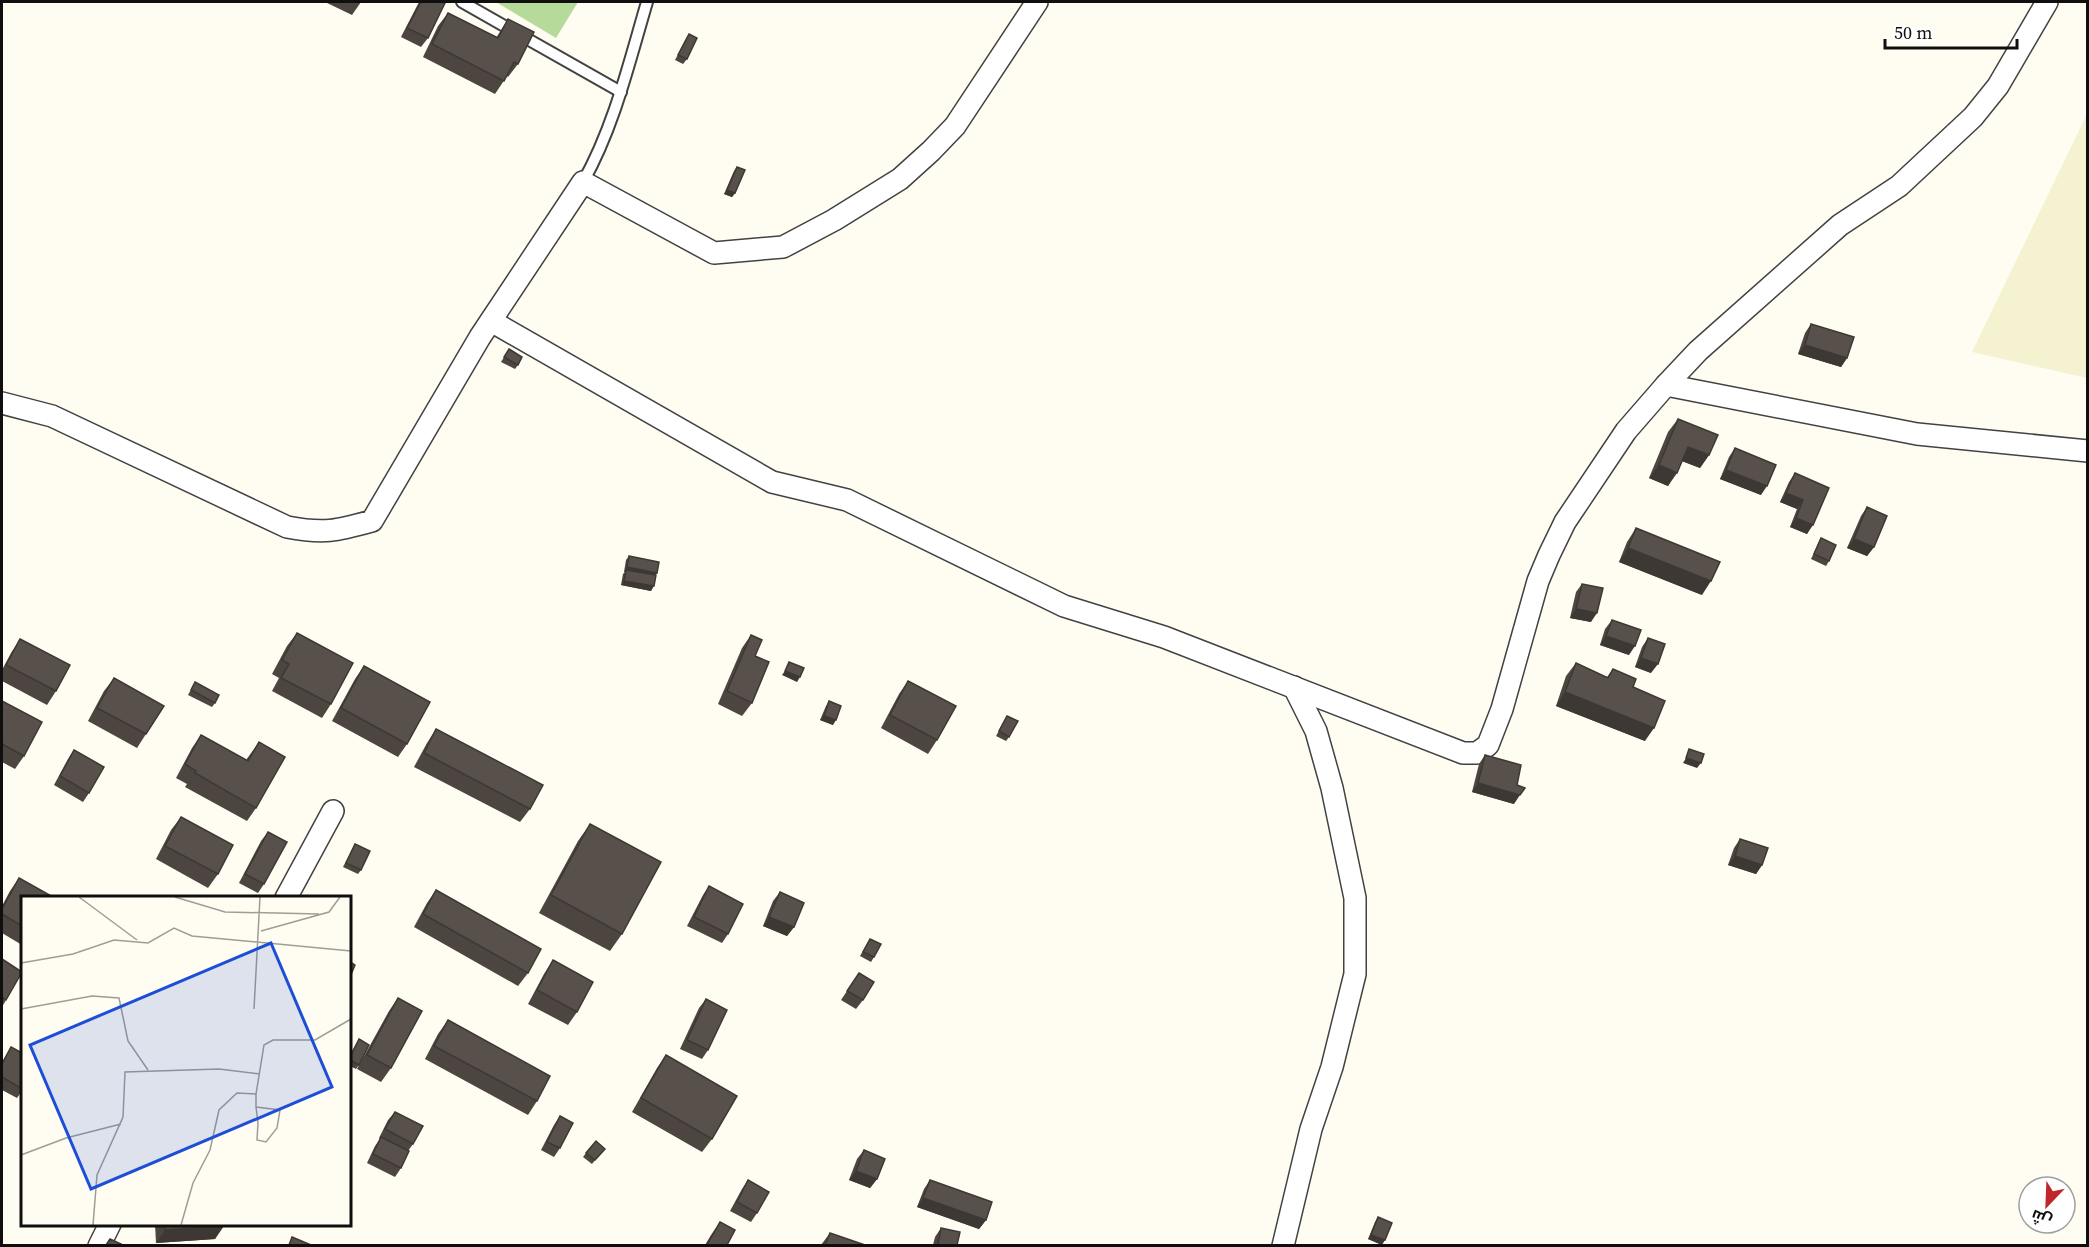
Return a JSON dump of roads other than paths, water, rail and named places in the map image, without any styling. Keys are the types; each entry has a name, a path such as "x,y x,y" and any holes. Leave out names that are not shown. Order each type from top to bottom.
{"street":[{"path":"2,403 52,416 287,526 311,532 336,531 372,521 491,321 583,182 714,253 783,247 834,220 900,179 931,151 955,126 1037,2"},
{"path":"491,321 772,482 847,500 1064,606 1164,637 1463,753 1477,753 1488,746 1502,709 1538,581 1549,555 1565,522 1626,431 1698,351 1840,225 1899,186 1973,117 1998,86 2047,2"},
{"path":"1666,385 1917,434 2088,451"},
{"path":"1283,1245 1311,1129 1332,1067 1355,974 1355,898 1332,788 1316,731 1294,687"},
{"path":"287,896 333,811"},
{"path":"99,1245 109,1226"}],"lane":[{"path":"462,2 621,92"},
{"path":"583,182 595,161 621,92 647,2"}]}
